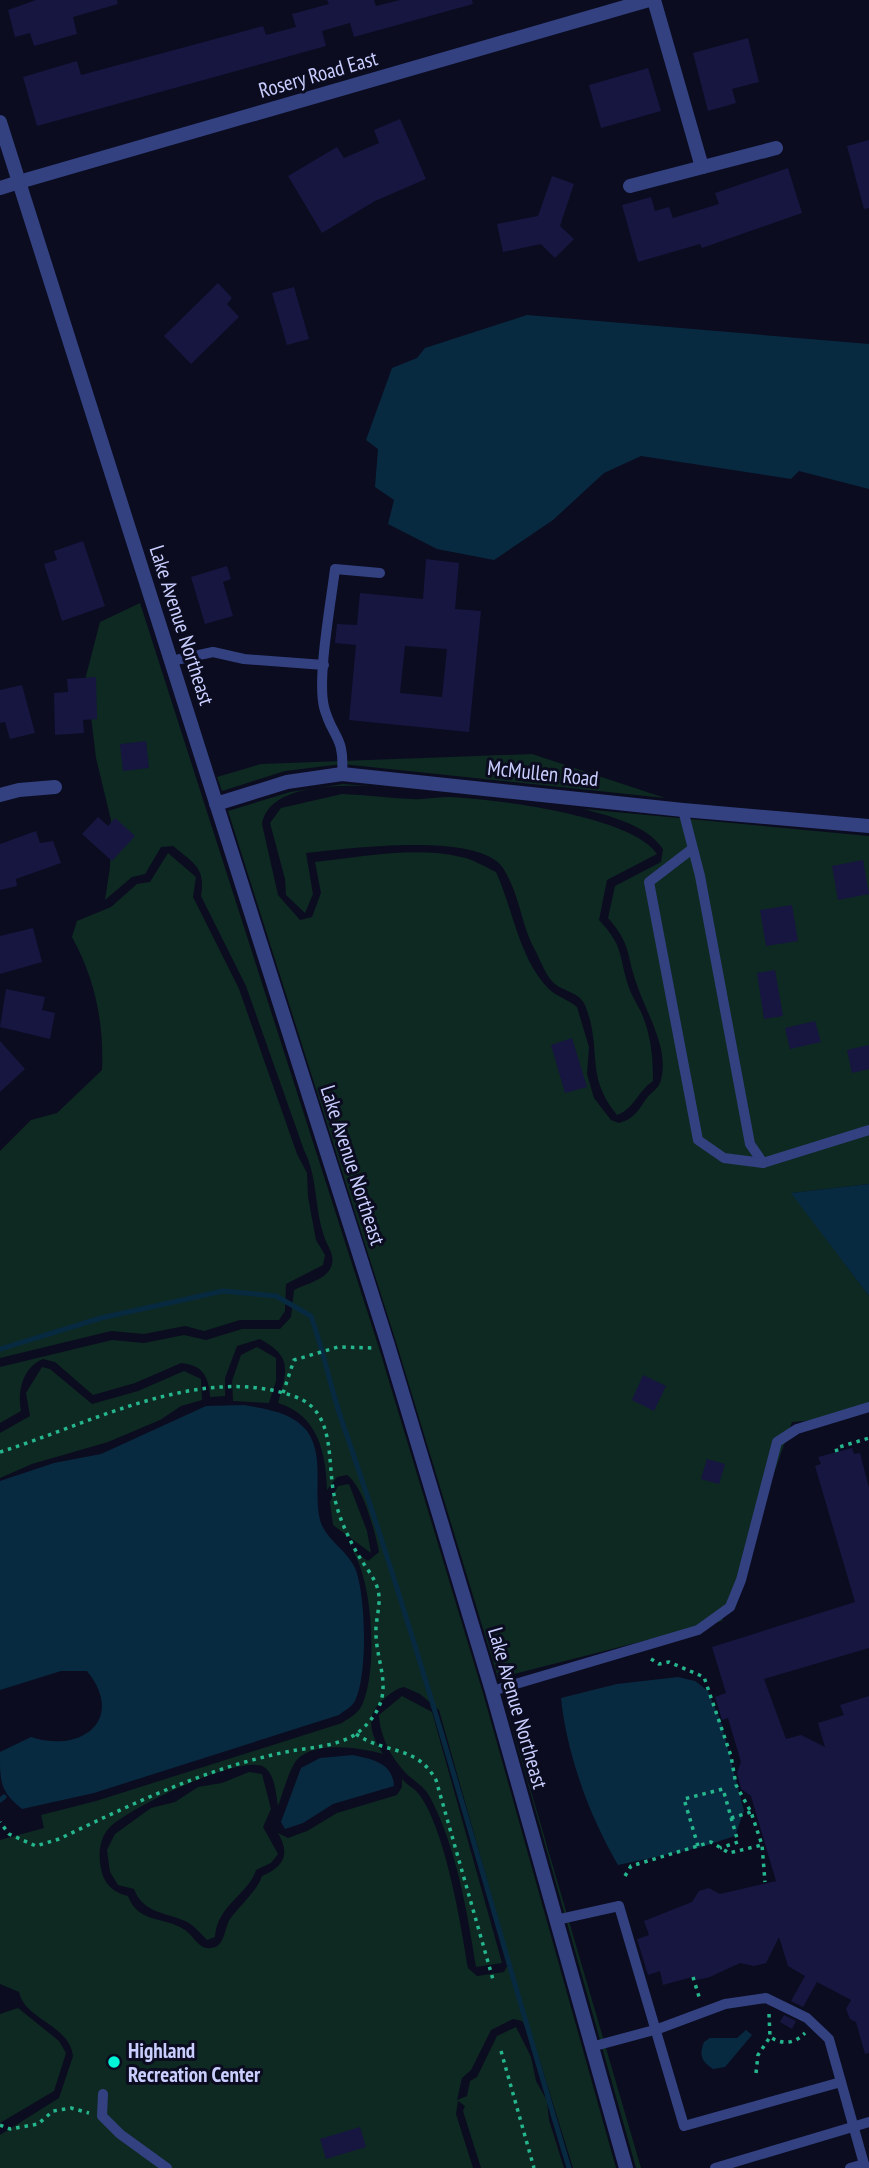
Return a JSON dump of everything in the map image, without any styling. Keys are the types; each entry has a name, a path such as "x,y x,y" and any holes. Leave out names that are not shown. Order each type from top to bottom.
{"street":[{"path":"651,0 702,167"},
{"name":"Rosery Road East","path":"0,188 651,0"},
{"name":"Lake Avenue Northeast","path":"0,122 388,1345 492,1691 626,2168"},
{"path":"630,186 776,148"},
{"name":"McMullen Road","path":"216,804 287,782 342,774 682,810 869,825"},
{"path":"0,795 19,790 55,787"}],"lane":[{"path":"342,774 344,749 324,706 324,665 335,569 380,573"},
{"path":"171,662 213,652 244,659 324,665"},
{"path":"682,810 750,1144 763,1163"},
{"path":"692,849 649,882 698,1140 724,1158 763,1163 869,1130"},
{"path":"492,1691 698,1630 730,1608 741,1580 777,1442 797,1429 869,1407"},
{"path":"556,1920 619,1906 684,2126 841,2082"},
{"path":"591,2047 657,2029 725,2004 766,1998 807,2018 829,2039 864,2166 850,2168"},
{"path":"103,2094 102,2116 120,2134 167,2168"},
{"path":"715,2168 869,2122"}],"path":[{"path":"283,1393 294,1360 333,1348 376,1348"},
{"path":"0,1452 120,1410 216,1386 259,1386 299,1398 315,1410 326,1431 334,1495 344,1526 379,1591 377,1643 386,1684 377,1706 356,1734 345,1741 250,1759 195,1777 59,1839 36,1846 9,1834 0,1822"},
{"path":"837,1452 836,1448 869,1438"},
{"path":"644,1654 659,1664 669,1662 704,1677 731,1756 736,1785 751,1812 762,1845 765,1882"},
{"path":"356,1734 386,1749 406,1751 430,1770 436,1780 494,1983"},
{"path":"698,1846 684,1799 723,1789 738,1842 720,1848"},
{"path":"731,1818 751,1812"},
{"path":"625,1876 631,1866 711,1842 729,1853 762,1845"},
{"path":"694,1977 700,2000"},
{"path":"756,2073 758,2055 770,2037 769,2014"},
{"path":"770,2037 779,2042 790,2043 805,2033"},
{"path":"501,2051 534,2168"},
{"path":"0,2125 10,2129 38,2124 53,2111 71,2108 102,2116"}],"green space":[{"path":"140,603 379,1348 483,1693 616,2168 573,2168 532,2036 522,2021 513,2019 491,2030 471,2070 462,2078 457,2100 467,2096 470,2081 477,2077 497,2036 516,2027 531,2057 536,2081 547,2101 549,2120 564,2168 481,2168 463,2111 465,2106 458,2101 456,2114 473,2168 0,2168 0,2135 59,2098 73,2056 64,2036 29,2009 19,1992 0,1984 0,1840 44,1828 41,1815 96,1801 342,1723 354,1715 361,1708 367,1690 371,1627 365,1584 353,1551 368,1561 379,1552 368,1510 353,1481 347,1475 337,1477 327,1490 322,1449 311,1426 292,1409 278,1403 285,1365 278,1352 260,1339 237,1346 225,1378 225,1396 210,1397 206,1378 200,1369 181,1363 135,1383 93,1395 55,1362 43,1359 31,1368 23,1380 21,1411 0,1423 0,1367 112,1340 144,1343 184,1335 206,1340 242,1329 280,1329 291,1317 294,1290 325,1275 332,1262 332,1254 321,1225 308,1161 246,986 201,896 200,872 173,846 161,847 145,874 132,877 105,900 110,867 111,820 96,758 86,676 100,622","holes":["404,1687 420,1694 439,1710 510,1961 504,1972 477,1976 468,1968 450,1877 436,1828 418,1793 402,1779 402,1787 397,1795 337,1813 307,1831 288,1838 278,1833 284,1848 283,1859 275,1869 262,1876 230,1919 222,1941 216,1947 203,1947 177,1926 138,1911 128,1896 115,1891 106,1882 102,1873 100,1849 106,1832 121,1818 186,1785 233,1768 252,1765 264,1767 271,1774 278,1806 294,1764 301,1756 311,1751 336,1747 383,1754 371,1724 378,1704 394,1691"]},
{"path":"532,754 665,798 342,764 285,771 222,791 217,777 261,764"},
{"path":"343,784 370,786 307,790 277,801 267,811 262,824 278,895 300,920 312,917 321,893 315,862 426,852 470,859 496,872 524,949 539,978 550,990 577,1007 589,1047 587,1074 594,1098 611,1120 619,1123 635,1114 659,1085 663,1071 660,1046 637,985 625,943 608,918 615,886 661,862 663,849 638,828 616,818 583,809 869,836 869,1184 792,1193 869,1296 869,1405 829,1419 792,1422 722,1621 498,1678 396,1342 228,811 290,792"},
{"path":"342,794 417,799 470,798 561,812 620,829 643,841 657,854 607,880 599,920 620,952 629,988 644,1020 651,1046 653,1081 628,1109 617,1115 607,1101 597,1074 593,1036 585,1005 579,997 559,987 549,978 527,932 509,878 503,868 489,857 467,849 410,845 306,853 313,894 305,913 286,895 285,879 270,823 281,808"},
{"path":"168,853 196,877 193,897 239,989 297,1154 307,1173 308,1197 316,1240 325,1255 323,1265 286,1284 285,1311 279,1320 240,1320 204,1331 185,1326 144,1334 111,1331 0,1358 0,1151 31,1120 57,1113 102,1070 96,1001 87,969 72,937 77,921 111,907 137,884 150,882"},
{"path":"257,1347 276,1358 276,1381 269,1403 233,1401 232,1381 241,1355"},
{"path":"42,1367 50,1369 92,1404 138,1391 184,1371 201,1379 202,1400 181,1406 160,1420 108,1442 32,1464 0,1478 0,1433 30,1416 26,1393"},
{"path":"349,1484 367,1531 371,1553 333,1525 330,1502 338,1486"},
{"path":"402,1696 432,1712 502,1963 476,1967 460,1881 440,1819 426,1791 397,1763 384,1740 379,1715"},
{"path":"503,1696 641,2168 636,2168"},
{"path":"249,1772 262,1774 271,1809 263,1827 278,1854 271,1863 256,1870 247,1886 221,1916 215,1937 207,1940 188,1922 155,1911 143,1903 134,1889 118,1885 110,1872 107,1850 115,1834 151,1808 175,1802 198,1787 222,1783"},
{"path":"18,2008 59,2041 66,2053 54,2091 0,2123 0,2014"}],"water":[{"path":"527,315 869,344 869,489 799,471 791,479 641,456 604,473 553,520 494,560 437,549 388,524 394,500 375,487 378,449 366,440 392,368 417,358 425,348"},
{"path":"869,1184 869,1296 791,1193"},
{"path":"244,1405 278,1412 294,1419 307,1431 312,1441 316,1452 320,1520 326,1533 355,1568 359,1580 364,1654 355,1701 339,1715 94,1793 22,1809 5,1791 0,1771 0,1752 31,1737 67,1741 81,1736 93,1728 100,1717 102,1704 98,1688 87,1671 61,1671 0,1690 0,1481 54,1463 101,1454 206,1406"},
{"path":"678,1677 695,1681 708,1691 721,1722 744,1811 735,1836 698,1848 618,1865 581,1784 568,1741 561,1698 617,1684"},
{"path":"353,1755 386,1767 393,1778 394,1786 333,1804 303,1823 285,1829 281,1822 301,1768 320,1758"},
{"path":"746,2030 752,2035 725,2067 713,2069 706,2063 701,2054 704,2042 710,2038 737,2038"}],"building":[{"path":"36,0 117,0 118,4 73,17 77,34 34,46 30,33 15,37 8,10"},
{"path":"327,0 374,0 376,6 400,0 472,0 473,4 354,37 350,23 322,31 326,46 37,126 23,77 77,61 81,75 263,26 266,35 296,27 292,14 329,4"},
{"path":"748,38 759,82 732,89 736,103 708,111 693,53"},
{"path":"648,68 661,111 601,128 589,85"},
{"path":"400,119 426,179 375,201 322,233 288,176 337,147 344,158 379,143 374,130"},
{"path":"869,140 869,208 864,209 847,146"},
{"path":"788,168 802,213 702,248 700,244 638,262 622,205 651,197 655,211 669,207 673,218 719,204 715,193"},
{"path":"552,176 574,184 560,226 574,239 555,258 541,244 503,252 497,224 538,216"},
{"path":"218,283 232,298 227,304 239,317 191,364 164,336"},
{"path":"294,287 309,339 287,345 272,293"},
{"path":"83,541 105,606 62,621 44,564 57,560 54,551"},
{"path":"426,559 459,563 455,609 481,611 469,732 349,720 356,645 335,643 337,624 357,625 360,593 423,599","holes":["405,646 447,649 442,697 400,693"]},
{"path":"227,566 231,579 223,582 233,616 205,624 191,577"},
{"path":"96,677 97,719 83,720 84,733 55,735 54,693 68,692 67,679"},
{"path":"22,685 35,733 10,739 5,722 0,723 0,690"},
{"path":"146,741 149,768 123,771 120,744"},
{"path":"98,817 108,826 115,818 135,836 112,861 82,834"},
{"path":"36,831 40,843 53,841 61,863 16,879 17,886 0,890 0,844"},
{"path":"863,860 869,894 838,900 832,866"},
{"path":"792,905 798,941 766,946 760,910"},
{"path":"33,928 42,962 0,974 0,936"},
{"path":"775,970 783,1016 764,1019 757,973"},
{"path":"6,989 45,997 42,1010 55,1013 50,1039 0,1027"},
{"path":"815,1021 821,1042 790,1049 785,1028"},
{"path":"572,1038 587,1087 565,1093 551,1045"},
{"path":"0,1041 25,1069 0,1092"},
{"path":"869,1045 869,1069 852,1073 847,1050"},
{"path":"643,1375 666,1386 654,1411 632,1400"},
{"path":"852,1448 854,1454 860,1453 869,1488 869,1648 764,1679 786,1739 801,1735 825,1747 818,1723 844,1715 840,1705 869,1696 869,2053 865,2054 856,2022 850,2019 846,2009 851,2000 817,1982 803,2007 791,2001 805,1976 788,1966 779,1937 766,1963 754,1966 740,1963 710,1977 697,1980 692,1977 663,1985 660,1971 648,1975 637,1939 649,1935 644,1921 692,1902 699,1891 709,1888 720,1894 776,1881 751,1796 741,1789 737,1773 741,1762 728,1718 722,1720 715,1697 726,1693 712,1647 855,1602 815,1466 821,1464 818,1457"},
{"path":"707,1459 725,1464 719,1484 701,1479"},
{"path":"784,2015 796,2021 792,2029 780,2022"},
{"path":"360,2127 366,2147 326,2159 320,2139"}],"waterway":[{"path":"0,1349 101,1318 223,1291 276,1296 311,1316 339,1413 433,1704 569,2168"},
{"path":"0,1800 4,1797"}],"place":[{"name":"Highland Recreation Center","path":"114,2062"}]}
